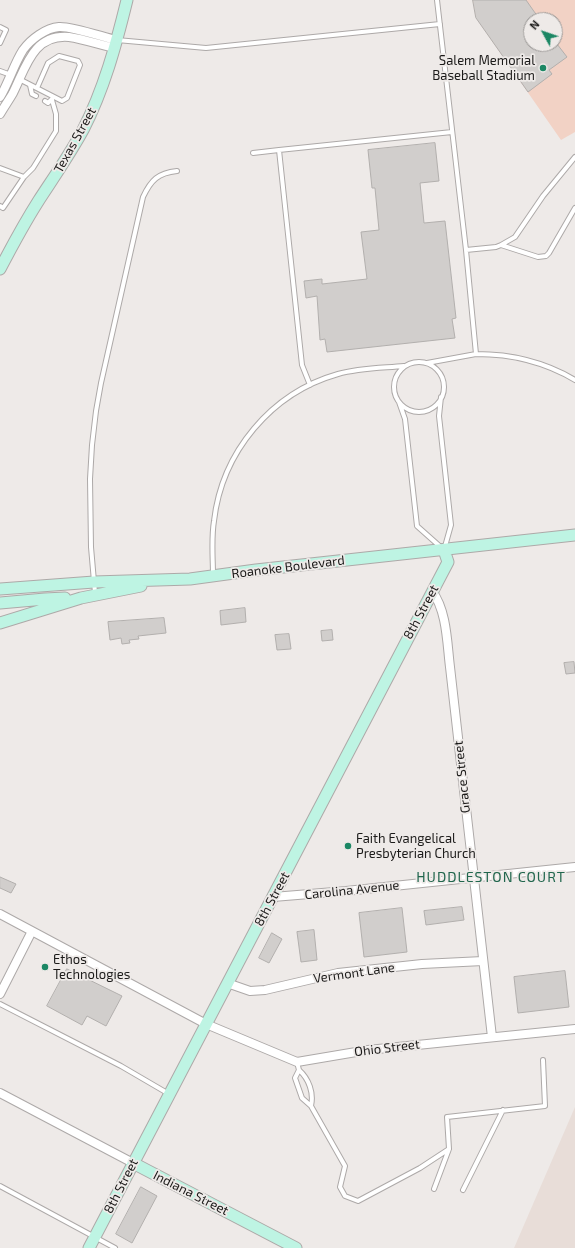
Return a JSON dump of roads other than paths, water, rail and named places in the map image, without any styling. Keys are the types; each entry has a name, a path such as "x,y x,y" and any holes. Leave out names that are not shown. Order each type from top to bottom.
{"main road":[{"name":"Texas Street","path":"0,269 34,209 82,131 105,81 127,0"},
{"name":"Roanoke Boulevard","path":"0,589 94,582 170,580 213,576 575,535"},
{"name":"8th Street","path":"90,1248 169,1094 448,562 444,550"},
{"path":"0,623 81,598 170,580"},
{"path":"0,603 45,599 81,598"},
{"name":"Indiana Street","path":"133,1163 296,1248"}],"street":[{"path":"0,97 23,50 31,41 48,30 59,27 68,28 115,44"},
{"path":"0,114 32,52 45,42 58,38 69,37 115,44"},
{"name":"Grace Street","path":"432,591 442,612 450,667 492,1037"},
{"name":"Carolina Avenue","path":"273,897 575,867"},
{"path":"0,914 206,1024 297,1062"},
{"path":"0,994 32,931"},
{"name":"Vermont Lane","path":"227,983 250,991 266,990 338,973 422,964 483,961"},
{"name":"Ohio Street","path":"297,1062 368,1050 575,1029"},
{"name":"Indiana Street","path":"0,1093 133,1163"}],"lane":[{"path":"437,0 466,250 476,354"},
{"path":"115,44 206,48 440,24"},
{"path":"0,27 6,30 0,43"},
{"path":"19,79 53,98 62,101 67,98 80,65 78,60 59,56 48,63 37,88"},
{"path":"0,71 11,75"},
{"path":"30,85 32,94 36,96"},
{"path":"44,101 48,103 53,98"},
{"path":"0,206 3,208 24,177 33,168 56,131 56,114 53,98"},
{"path":"253,153 452,132"},
{"path":"279,150 302,365 310,385"},
{"path":"466,250 501,246 515,237 543,196 575,157"},
{"path":"0,168 24,177"},
{"path":"95,595 91,547 90,479 92,445 101,383 143,197 147,188 157,178 167,172 177,171"},
{"path":"501,246 538,257 546,256 575,208"},
{"path":"213,576 214,520 221,489 232,460 241,445 262,420 283,400 310,385 348,371 404,366 420,362 427,363 476,354 519,358 547,366 575,380"},
{"path":"404,366 395,379 394,386 395,394 405,419 417,526 444,550 451,525 439,416 439,408 444,389 440,373 427,363"},
{"path":"399,402 405,408 412,411 421,412 433,407 441,398"},
{"path":"0,1004 120,1066 169,1094"},
{"path":"434,1189 450,1149 447,1117 545,1106 543,1060"},
{"path":"297,1062 298,1070 295,1078 302,1098 311,1106 345,1166 340,1187 345,1196 358,1201 420,1168 450,1149"},
{"path":"298,1070 305,1076 313,1097 311,1106"},
{"path":"463,1190 503,1110"},
{"path":"0,1186 116,1248"}],"place":[{"name":"Salem Memorial Baseball Stadium","path":"543,68"},
{"name":"Faith Evangelical Presbyterian Church","path":"348,846"},
{"name":"Ethos Technologies","path":"45,967"}],"district":[{"name":"HUDDLESTON COURT","path":"491,877"}]}
